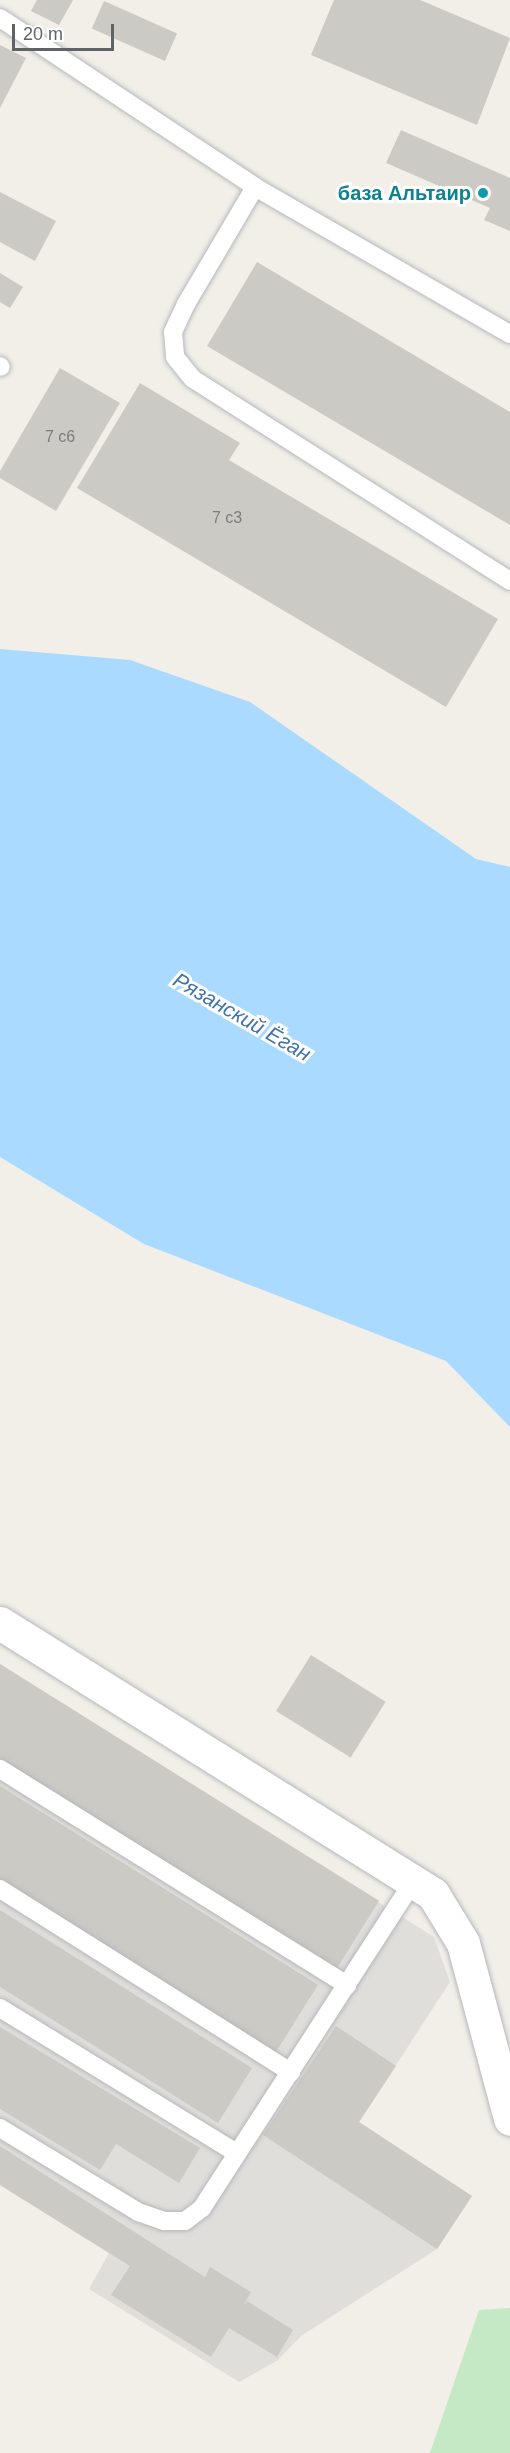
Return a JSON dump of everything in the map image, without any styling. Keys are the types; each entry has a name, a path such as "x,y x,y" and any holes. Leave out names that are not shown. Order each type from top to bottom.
{"street":[{"path":"0,1623 415,1878 452,1918 463,1943 510,2119"}],"lane":[{"path":"0,18 255,187 510,334"},
{"path":"255,187 186,304 173,332 175,357 193,379 510,581"},
{"path":"0,1768 347,1985"},
{"path":"0,2128 138,2212 164,2221 185,2221 202,2208 415,1878"},
{"path":"0,1889 291,2072"},
{"path":"0,2008 237,2153"}],"shaded area":[{"path":"0,1664 434,1937 450,1982 359,2122 472,2196 437,2249 301,2336 278,2360 239,2382 89,2289 109,2253 0,2185"}],"green space":[{"path":"510,2308 510,2453 430,2453 479,2310"}],"water":[{"name":"Рязанский Ёган","path":"0,649 130,660 250,702 476,859 510,867 510,1427 446,1361 144,1244 0,1157"}],"building":[{"path":"37,0 73,0 59,25 31,11"},
{"path":"334,0 420,0 510,38 477,125 311,55"},
{"path":"104,1 177,34 165,61 92,28"},
{"path":"0,45 26,58 0,108"},
{"name":"база Альтаир","path":"401,130 510,178 510,231 484,220 490,208 386,163"},
{"path":"0,192 56,221 35,261 0,242"},
{"path":"257,262 510,412 510,525 207,346"},
{"path":"0,273 23,287 10,308 0,302"},
{"path":"60,368 120,403 56,511 0,478 0,471"},
{"path":"140,383 240,443 229,460 498,619 446,707 77,488"},
{"path":"311,1655 386,1702 351,1758 276,1711"},
{"path":"0,1664 379,1901 337,1969 0,1758"},
{"path":"0,1786 318,1985 276,2053 0,1880"},
{"path":"0,1910 252,2068 218,2123 0,1987"},
{"path":"336,2026 396,2066 359,2122 472,2196 437,2249 263,2135"},
{"path":"0,2027 200,2148 179,2183 116,2144 100,2170 0,2109"},
{"path":"0,2146 205,2277 210,2267 251,2292 243,2306 247,2301 293,2330 277,2357 229,2328 211,2357 111,2295 130,2266 0,2185"}],"place":[{"name":"база Альтаир","path":"483,193"}]}
